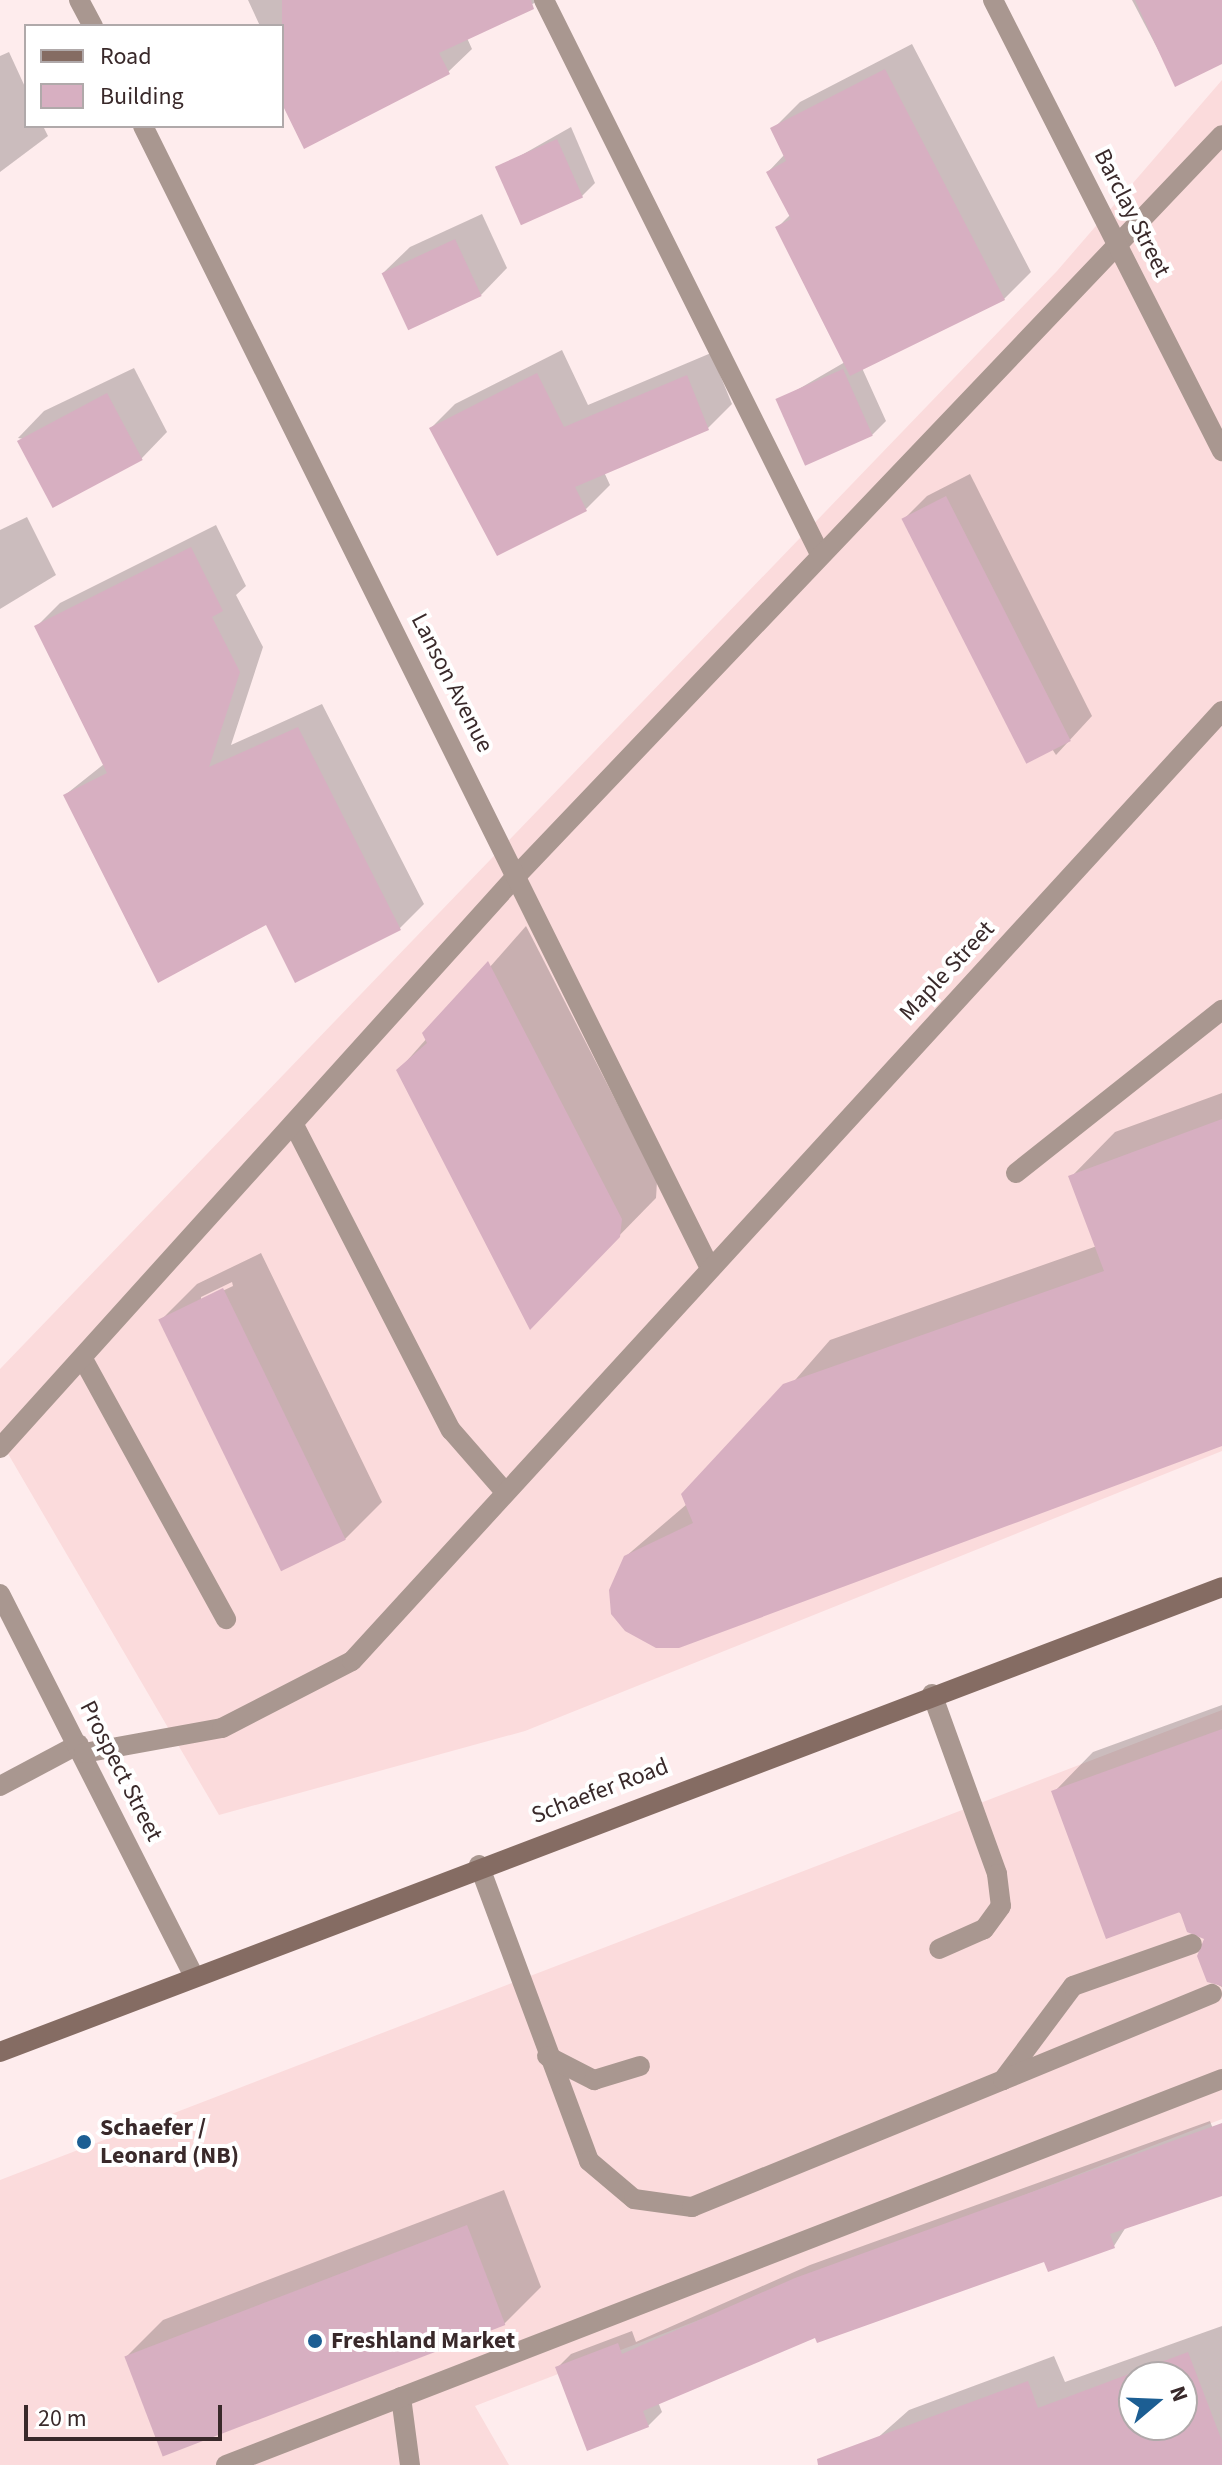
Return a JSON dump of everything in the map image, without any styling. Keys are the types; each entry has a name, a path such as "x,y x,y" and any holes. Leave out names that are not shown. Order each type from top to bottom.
{"main road":[{"name":"Schaefer Road","path":"0,2052 192,1973 1222,1587"}],"street":[{"path":"79,0 92,24"},
{"path":"544,0 819,552"},
{"name":"Barclay Street","path":"993,0 1222,451"},
{"name":"Lanson Avenue","path":"144,128 519,873 709,1266"},
{"path":"0,1448 519,873 819,552 1120,246 1222,135"},
{"name":"Maple Street","path":"0,1786 82,1749 222,1728 319,1684 352,1661 709,1266 1222,711"},
{"path":"1016,1173 1222,1010"},
{"path":"294,1125 451,1430 505,1492"},
{"path":"83,1359 226,1619"},
{"name":"Prospect Street","path":"0,1594 82,1749 192,1973"},
{"path":"932,1694 997,1874 1001,1906 984,1929 939,1949"},
{"path":"479,1865 547,2056 589,2161 634,2199 692,2207 1212,1994"},
{"path":"1003,2080 1073,1986 1192,1944"},
{"path":"547,2056 594,2080 640,2066"},
{"path":"226,2465 1222,2079"},
{"path":"401,2397 410,2465"}],"shaded area":[{"path":"1222,80 1222,1451 525,1731 219,1815 0,1440 0,1369 1057,271"},
{"path":"1222,1710 1222,2119 475,2406 509,2465 0,2465 0,2180"}],"building":[{"path":"282,0 531,0 534,9 439,53 450,74 304,149 284,108"},
{"path":"1135,0 1222,0 1222,64 1175,87"},
{"path":"885,69 1005,300 850,376 775,227 791,219 766,172 786,161 770,128"},
{"path":"557,139 583,197 521,225 495,167"},
{"path":"455,239 482,296 408,330 382,273"},
{"path":"843,369 873,436 805,466 775,399"},
{"path":"537,373 564,427 687,375 709,430 575,487 587,511 497,556 429,428"},
{"path":"107,393 143,460 53,508 17,441"},
{"path":"946,496 1071,741 1026,764 901,519"},
{"path":"191,547 223,611 212,617 240,672 209,767 298,727 401,930 295,983 266,925 158,983 63,795 107,773 34,626"},
{"path":"488,961 622,1219 620,1237 530,1330 396,1070 427,1043 422,1033"},
{"path":"1222,1119 1222,1446 679,1648 656,1648 625,1631 611,1614 609,1590 624,1556 693,1523 681,1494 783,1384 1104,1271 1068,1176"},
{"path":"223,1288 346,1540 281,1571 158,1320"},
{"path":"1222,1729 1222,1986 1207,1982 1197,1956 1204,1939 1187,1932 1180,1912 1106,1939 1051,1791"},
{"path":"1222,2123 1222,2196 1110,2234 1115,2248 1048,2272 1044,2262 817,2343 815,2338 643,2411 649,2427 587,2451 555,2367 618,2343 622,2354 795,2278"},
{"path":"467,2225 505,2325 163,2456 124,2357"},
{"path":"1188,2352 1191,2361 1164,2361"},
{"path":"1118,2378 1118,2441 1198,2441 1198,2378 1222,2441 1222,2465 818,2465 817,2459 1028,2381 1038,2408"}],"place":[{"name":"Schaefer / Leonard (NB)","path":"84,2142"},
{"name":"Freshland Market","path":"315,2341"}]}
